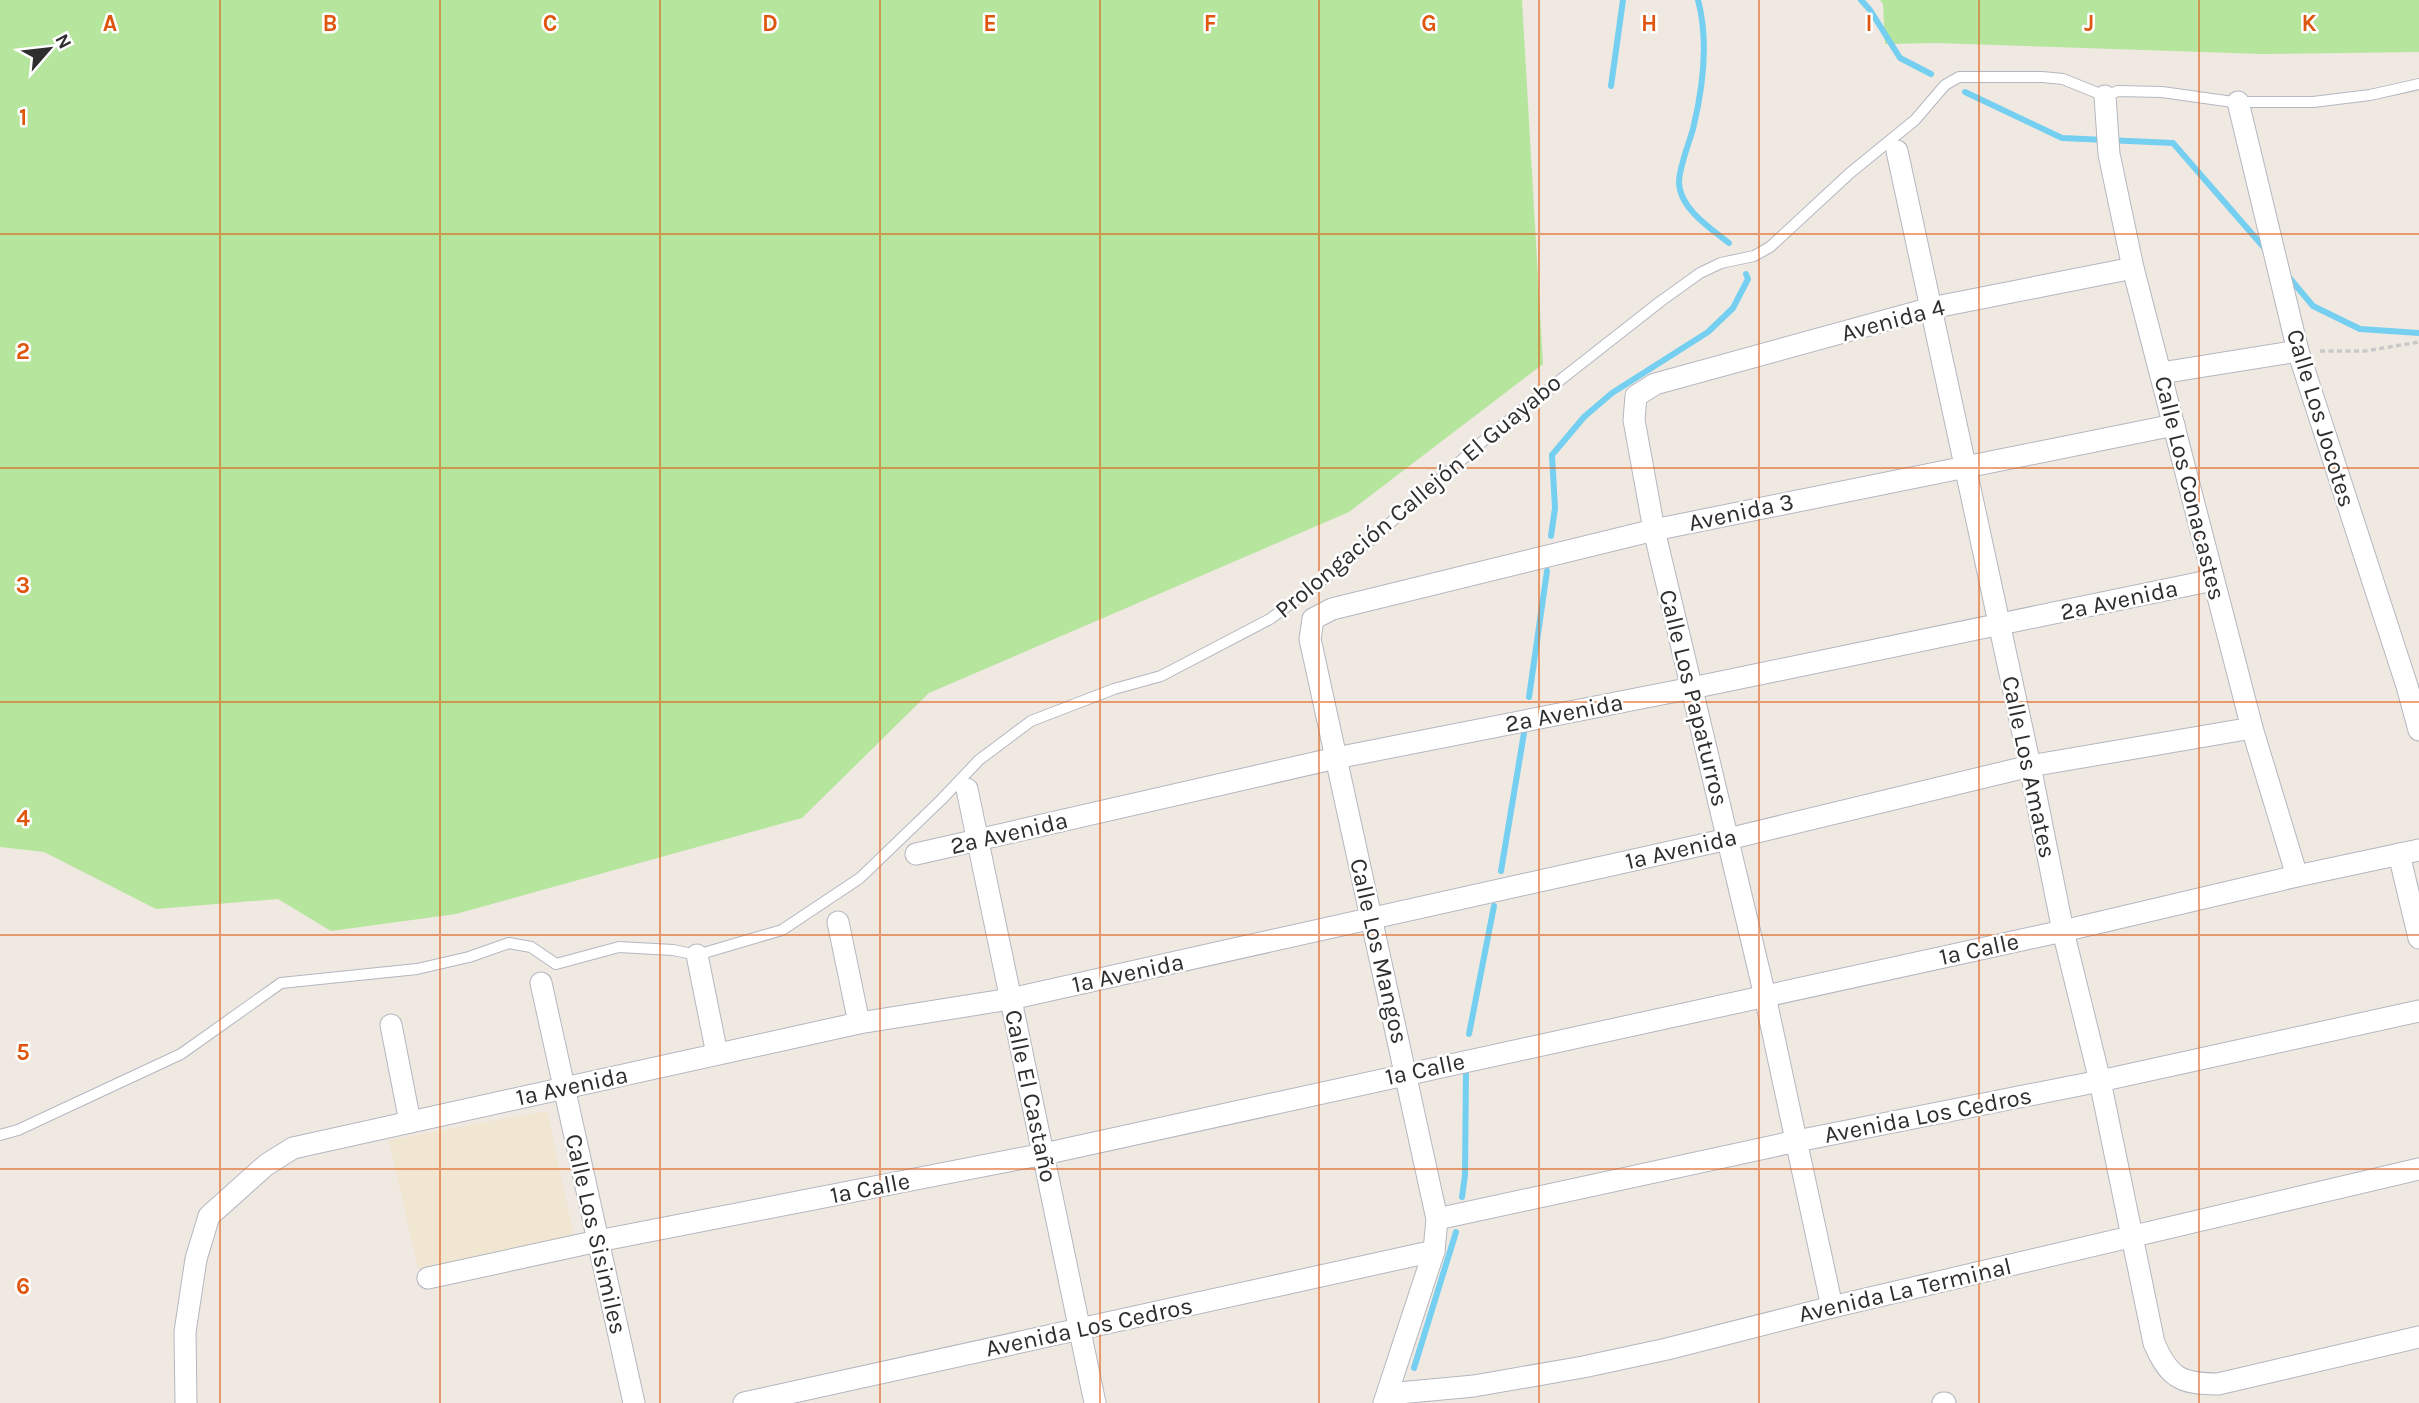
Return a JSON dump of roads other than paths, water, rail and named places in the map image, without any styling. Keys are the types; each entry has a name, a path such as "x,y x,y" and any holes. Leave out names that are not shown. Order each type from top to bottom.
{"street":[{"name":"Calle Los Conacastes","path":"2105,96 2109,154 2133,268 2252,728 2297,876"},
{"name":"Calle Los Jocotes","path":"2238,102 2298,351 2413,685 2419,730"},
{"name":"Calle Los Amates","path":"1897,151 2063,931 2100,1081 2154,1343 2162,1363 2175,1377 2194,1384 2218,1384 2419,1337"},
{"name":"Avenida 4","path":"1655,384 1931,308 2133,268"},
{"path":"2161,373 2298,351"},
{"name":"Calle Los Papaturros","path":"1655,384 1636,396 1634,420 1654,530 1765,996 1832,1307"},
{"name":"Avenida 3","path":"1314,619 1332,609 1654,530 2174,425"},
{"name":"2a Avenida","path":"916,854 1336,758 1692,688 2213,580"},
{"name":"Calle Los Mangos","path":"1314,619 1310,639 1437,1219 1434,1251 1386,1399"},
{"name":"1a Avenida","path":"186,1403 185,1332 196,1259 209,1216 266,1165 293,1147 859,1023 1010,999 1728,839 2030,766 2252,728"},
{"name":"Calle El Castaño","path":"967,789 1096,1403"},
{"path":"2409,852 2419,937"},
{"name":"1a Calle","path":"429,1278 598,1241 1044,1154 2063,931 2409,852"},
{"path":"838,922 859,1023"},
{"path":"697,955 717,1054"},
{"name":"Calle Los Sisimiles","path":"541,983 634,1403"},
{"name":"Avenida Los Cedros","path":"1437,1219 1797,1141 2100,1081 2419,1011"},
{"path":"391,1026 410,1122"},
{"name":"Avenida La Terminal","path":"1386,1399 1475,1394 2419,1168"},
{"name":"Avenida Los Cedros","path":"744,1403 1434,1251"}],"lane":[{"name":"Prolongación Callejón El Guayabo","path":"0,1135 18,1130 181,1054 281,983 417,969 469,957 509,943 531,947 556,964 619,947 673,950 697,955 782,930 860,878 979,760 1031,721 1114,689 1161,676 1270,619 1339,568 1490,435 1671,294 1721,262 1754,256 1770,247 1850,173 1915,120 1945,85 1959,77 2042,77 2063,79 2105,96 2118,91 2162,92 2238,102 2313,102 2370,95 2419,84"}],"waterway":[{"path":"1611,86 1623,0"},
{"path":"1698,0 1704,48 1702,81 1693,129 1679,176 1680,192 1690,209 1729,243"},
{"path":"1861,0 1900,58 1931,74"},
{"path":"1965,92 2062,138 2173,143 2267,251"},
{"path":"1551,536 1555,508 1552,455 1584,417 1612,393 1708,332 1733,308 1748,279 1746,274"},
{"path":"2287,275 2313,306 2360,329 2419,333"},
{"path":"1529,697 1547,571"},
{"path":"1501,871 1524,733"},
{"path":"1469,1034 1494,906"},
{"path":"1462,1197 1465,1175 1466,1069"},
{"path":"1414,1368 1456,1232"}]}
